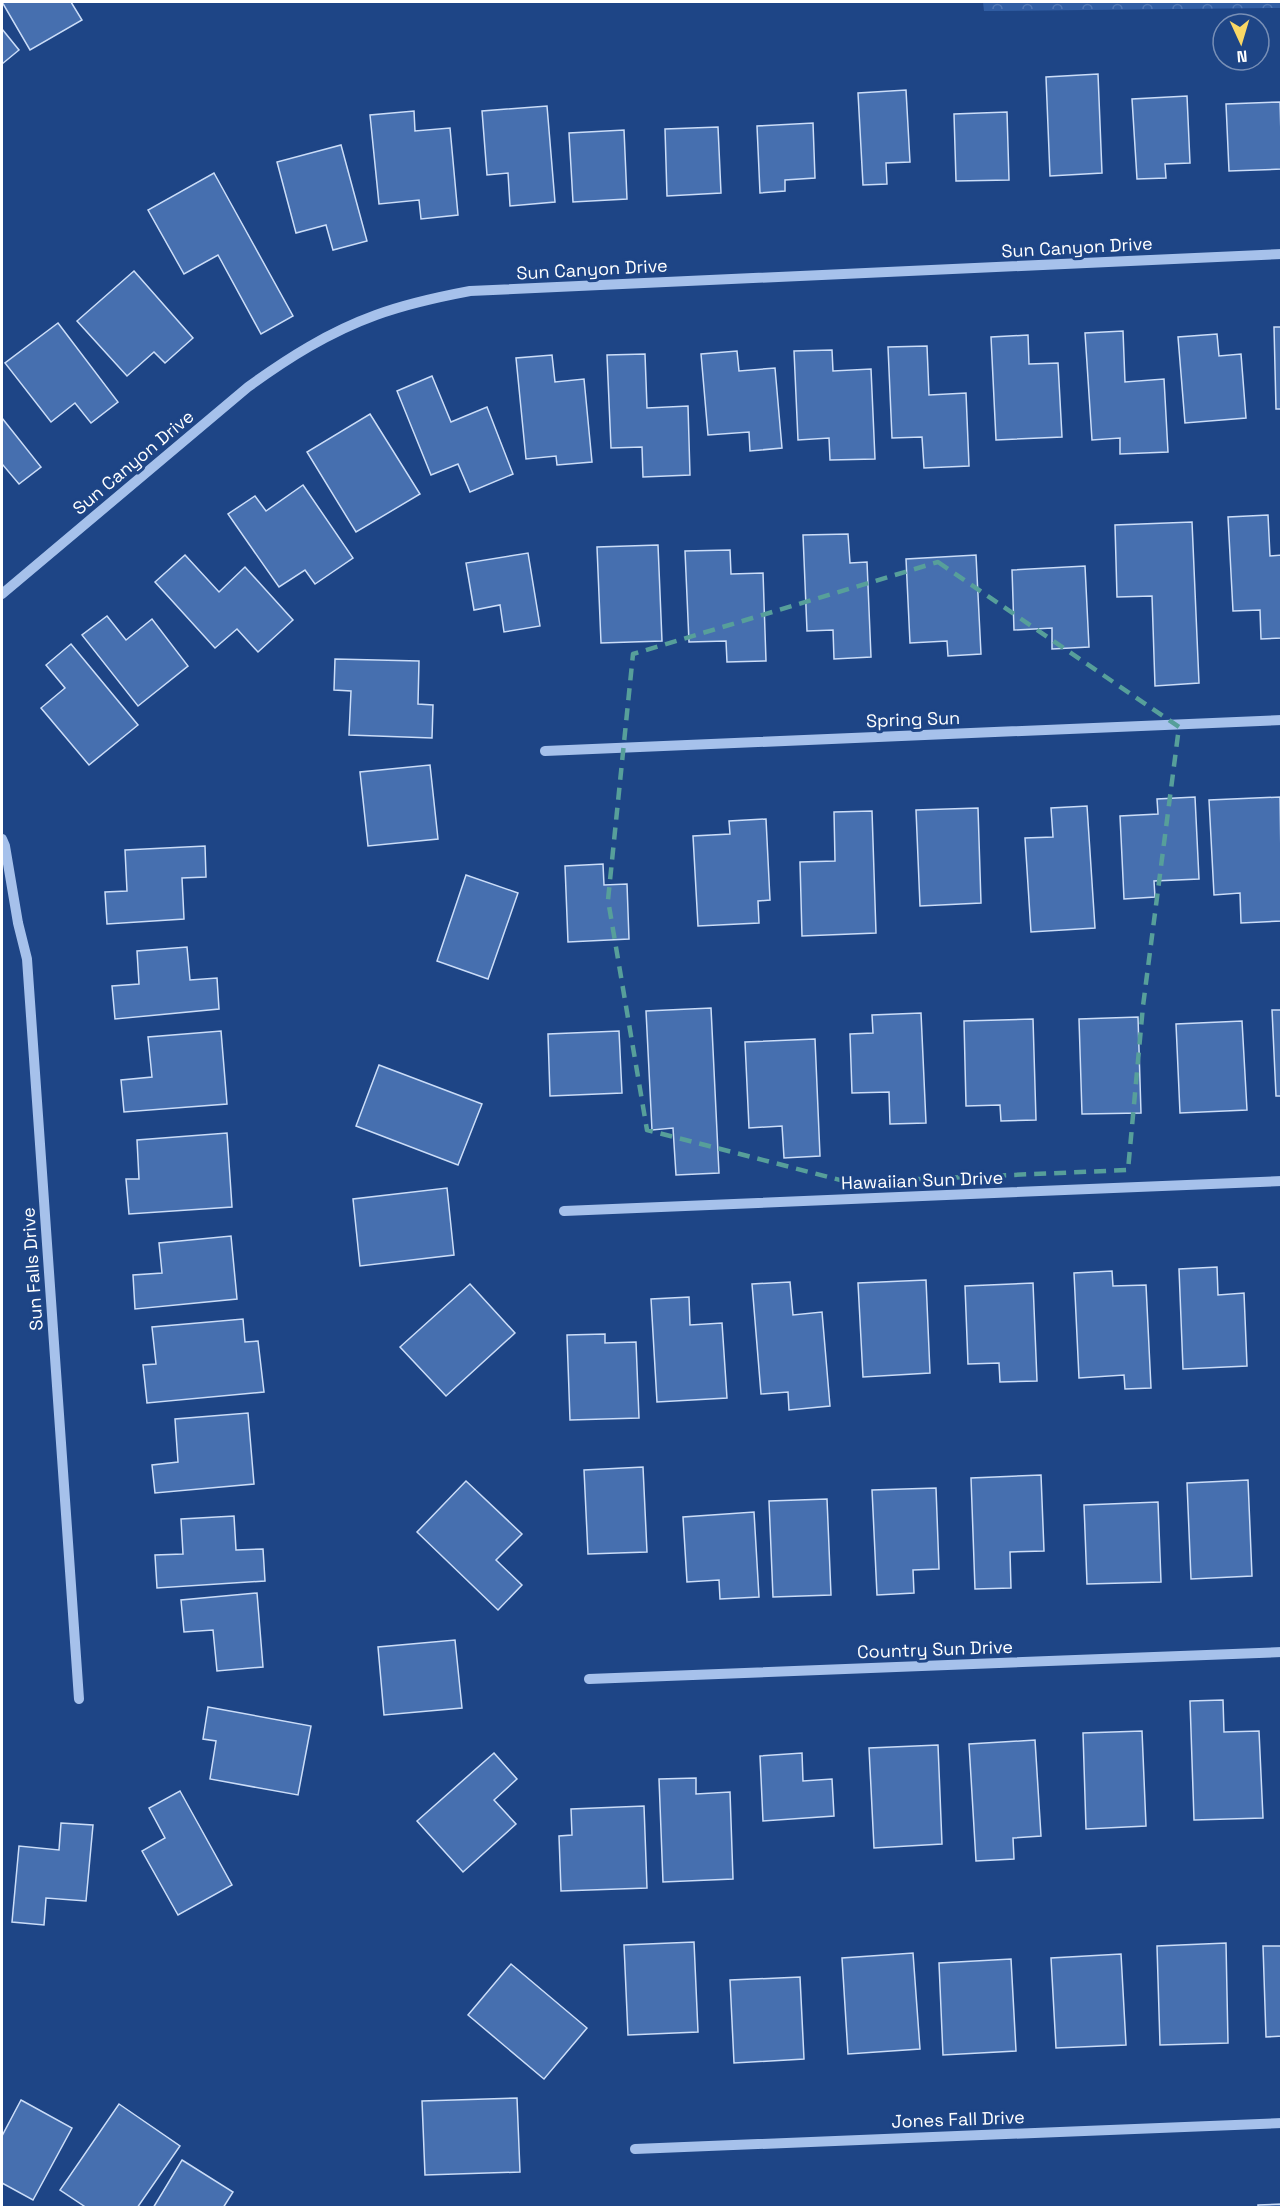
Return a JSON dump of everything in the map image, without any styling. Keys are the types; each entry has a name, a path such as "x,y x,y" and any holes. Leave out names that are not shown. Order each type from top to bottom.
{"street":[{"name":"Sun Canyon Drive","path":"2,594 248,387 288,358 330,335 375,315 422,301 470,291 1281,254"},
{"name":"Spring Sun","path":"545,751 1281,720"},
{"name":"Sun Falls Drive","path":"2,839 27,959 79,1699"},
{"name":"Hawaiian Sun Drive","path":"564,1211 1281,1181"},
{"name":"Country Sun Drive","path":"589,1679 1281,1652"},
{"name":"Jones Fall Drive","path":"635,2149 1281,2123"}],"highlighted area":[{"path":"938,562 1179,727 1143,1006 1128,1170 848,1182 647,1130 608,900 633,654"}],"green space":[{"path":"983,2 1281,2 1282,8 984,11"}],"building":[{"path":"2,2 71,2 82,20 30,50"},
{"path":"2,29 19,50 2,64"},
{"path":"1098,74 1102,173 1050,176 1046,77"},
{"path":"906,90 910,162 886,163 887,184 863,185 858,93"},
{"path":"1187,96 1190,163 1165,164 1166,178 1137,179 1132,99"},
{"path":"1280,102 1282,169 1229,171 1226,104"},
{"path":"547,106 555,202 510,206 508,173 487,175 482,111"},
{"path":"414,111 415,131 450,128 458,215 421,219 419,200 379,204 370,115"},
{"path":"1007,112 1009,180 956,181 954,114"},
{"path":"813,123 815,178 785,180 785,191 760,193 757,126"},
{"path":"718,127 721,193 667,196 665,129"},
{"path":"624,130 627,199 573,202 569,133"},
{"path":"341,145 367,241 333,250 326,225 296,233 277,162"},
{"path":"214,173 293,316 261,334 218,255 184,274 148,210"},
{"path":"134,271 193,338 165,363 154,352 127,376 77,321"},
{"path":"58,323 118,402 91,423 75,403 51,422 5,363"},
{"path":"1274,327 1282,327 1282,409 1276,409"},
{"path":"1123,331 1125,382 1164,379 1168,452 1120,454 1120,438 1092,440 1085,333"},
{"path":"1217,334 1219,356 1241,354 1246,418 1185,423 1178,337"},
{"path":"1028,335 1029,364 1058,363 1062,437 996,440 991,337"},
{"path":"927,346 929,395 966,393 969,466 924,468 922,437 892,438 888,347"},
{"path":"832,350 833,371 871,369 875,459 830,460 829,438 798,440 794,351"},
{"path":"737,351 739,371 775,368 782,448 750,451 749,432 708,435 701,354"},
{"path":"645,354 647,408 688,406 690,475 643,477 642,447 611,448 607,355"},
{"path":"552,355 555,382 584,379 592,462 557,465 556,456 526,459 516,358"},
{"path":"432,376 451,422 487,407 513,474 470,492 458,464 431,475 397,391"},
{"path":"370,414 420,494 356,532 307,452"},
{"path":"2,418 41,467 19,484 2,466"},
{"path":"303,485 353,558 315,584 305,570 279,587 228,514 255,496 266,511"},
{"path":"1268,515 1270,556 1282,555 1282,638 1261,639 1260,610 1233,611 1228,517"},
{"path":"1192,522 1199,683 1155,686 1152,596 1117,597 1115,525"},
{"path":"848,534 850,563 867,562 871,657 834,659 833,630 807,631 803,535"},
{"path":"658,545 662,641 601,643 597,547"},
{"path":"730,550 731,574 763,573 766,661 727,662 726,641 689,642 685,551"},
{"path":"528,553 540,626 504,632 500,605 474,610 466,563"},
{"path":"185,555 219,592 245,567 293,620 258,652 237,629 215,648 155,582"},
{"path":"976,555 981,654 948,656 947,641 910,643 906,559"},
{"path":"1085,566 1089,647 1052,649 1052,628 1014,630 1012,570"},
{"path":"107,616 126,640 152,619 188,666 138,706 82,635"},
{"path":"71,644 138,725 89,765 41,708 65,688 46,665"},
{"path":"335,659 419,661 418,704 433,705 432,738 349,735 351,691 334,690"},
{"path":"430,765 438,839 368,846 360,772"},
{"path":"1195,797 1199,879 1154,881 1155,897 1124,899 1120,816 1158,814 1157,799"},
{"path":"1280,797 1282,921 1241,923 1240,893 1214,895 1209,800"},
{"path":"1087,806 1095,928 1031,932 1025,838 1053,837 1051,808"},
{"path":"978,808 981,903 920,906 916,810"},
{"path":"872,811 876,933 802,936 800,862 835,861 834,812"},
{"path":"766,819 770,900 758,901 759,923 698,926 693,836 730,834 729,821"},
{"path":"205,846 206,877 182,878 184,919 107,924 105,892 127,891 125,850"},
{"path":"603,864 604,885 627,884 629,939 568,942 565,866"},
{"path":"466,875 518,893 488,979 437,961"},
{"path":"187,947 190,980 217,978 219,1009 115,1019 112,986 139,984 137,951"},
{"path":"711,1008 719,1173 676,1175 673,1128 652,1130 646,1011"},
{"path":"1272,1010 1282,1010 1282,1096 1276,1096"},
{"path":"921,1013 926,1123 890,1124 889,1092 852,1093 850,1034 873,1033 872,1015"},
{"path":"1138,1017 1141,1113 1082,1114 1079,1019"},
{"path":"1033,1019 1036,1120 1001,1121 1000,1105 966,1106 964,1021"},
{"path":"1242,1021 1247,1110 1180,1113 1176,1024"},
{"path":"221,1031 227,1104 124,1112 121,1080 152,1077 148,1037"},
{"path":"619,1031 622,1093 550,1096 548,1034"},
{"path":"815,1039 820,1156 784,1158 782,1126 749,1128 745,1042"},
{"path":"379,1065 482,1104 458,1165 356,1126"},
{"path":"227,1133 232,1207 129,1214 126,1179 139,1179 137,1140"},
{"path":"447,1188 454,1255 360,1266 353,1199"},
{"path":"231,1236 237,1299 135,1309 133,1275 162,1273 159,1243"},
{"path":"1217,1267 1218,1295 1244,1293 1247,1366 1183,1369 1179,1269"},
{"path":"1112,1271 1113,1286 1146,1285 1151,1388 1125,1389 1124,1375 1079,1378 1074,1273"},
{"path":"926,1280 930,1373 863,1377 858,1283"},
{"path":"790,1282 793,1315 822,1312 830,1406 789,1410 788,1392 761,1394 752,1284"},
{"path":"1033,1283 1037,1381 1000,1382 999,1363 968,1364 965,1286"},
{"path":"470,1284 515,1333 446,1396 400,1347"},
{"path":"689,1297 690,1325 722,1323 727,1398 657,1402 651,1299"},
{"path":"243,1319 245,1342 258,1341 264,1392 147,1403 143,1365 156,1364 152,1327"},
{"path":"605,1334 605,1343 636,1342 639,1418 570,1420 567,1335"},
{"path":"248,1413 254,1484 155,1493 152,1465 178,1462 175,1419"},
{"path":"643,1467 647,1552 588,1554 584,1470"},
{"path":"1041,1475 1044,1551 1010,1552 1011,1588 975,1589 971,1478"},
{"path":"1248,1480 1252,1576 1191,1579 1187,1483"},
{"path":"466,1481 522,1534 496,1560 522,1585 498,1610 417,1532"},
{"path":"936,1488 939,1569 913,1570 914,1593 877,1595 872,1490"},
{"path":"827,1499 831,1595 773,1597 769,1501"},
{"path":"1158,1502 1161,1582 1087,1584 1084,1505"},
{"path":"754,1512 759,1597 720,1599 719,1580 687,1582 683,1517"},
{"path":"234,1516 236,1550 263,1549 265,1581 157,1588 155,1555 183,1554 181,1519"},
{"path":"257,1593 263,1667 217,1671 213,1630 184,1632 181,1600"},
{"path":"455,1640 462,1708 384,1715 378,1647"},
{"path":"1223,1700 1224,1732 1259,1731 1263,1818 1194,1820 1190,1701"},
{"path":"208,1707 311,1726 298,1795 210,1779 216,1741 203,1739"},
{"path":"1142,1731 1146,1826 1086,1829 1083,1733"},
{"path":"1035,1740 1041,1836 1013,1838 1014,1859 976,1861 969,1744"},
{"path":"938,1745 942,1844 874,1848 869,1748"},
{"path":"494,1753 517,1779 494,1800 516,1824 463,1872 417,1821"},
{"path":"802,1753 803,1781 832,1779 834,1816 763,1821 760,1756"},
{"path":"696,1778 696,1794 730,1792 733,1879 663,1882 659,1779"},
{"path":"180,1791 232,1885 178,1915 142,1851 165,1838 149,1808"},
{"path":"644,1806 647,1888 561,1891 559,1836 572,1835 571,1809"},
{"path":"61,1823 93,1825 86,1901 46,1898 44,1925 12,1922 19,1846 59,1850"},
{"path":"694,1942 698,2032 628,2035 624,1945"},
{"path":"1226,1943 1228,2043 1160,2045 1157,1946"},
{"path":"1263,1946 1282,1946 1282,2036 1266,2037"},
{"path":"913,1953 920,2049 848,2054 842,1958"},
{"path":"1121,1954 1126,2045 1056,2048 1051,1958"},
{"path":"1011,1959 1016,2051 943,2055 939,1963"},
{"path":"511,1964 587,2028 544,2079 468,2015"},
{"path":"800,1977 804,2059 734,2063 730,1980"},
{"path":"517,2098 520,2172 425,2175 422,2101"},
{"path":"21,2100 72,2128 33,2200 2,2183 2,2136"},
{"path":"119,2104 180,2146 137,2208 87,2208 60,2190"},
{"path":"182,2160 233,2192 223,2208 153,2208"},
{"path":"1282,2204 1282,2208 1258,2208 1258,2205"}]}
